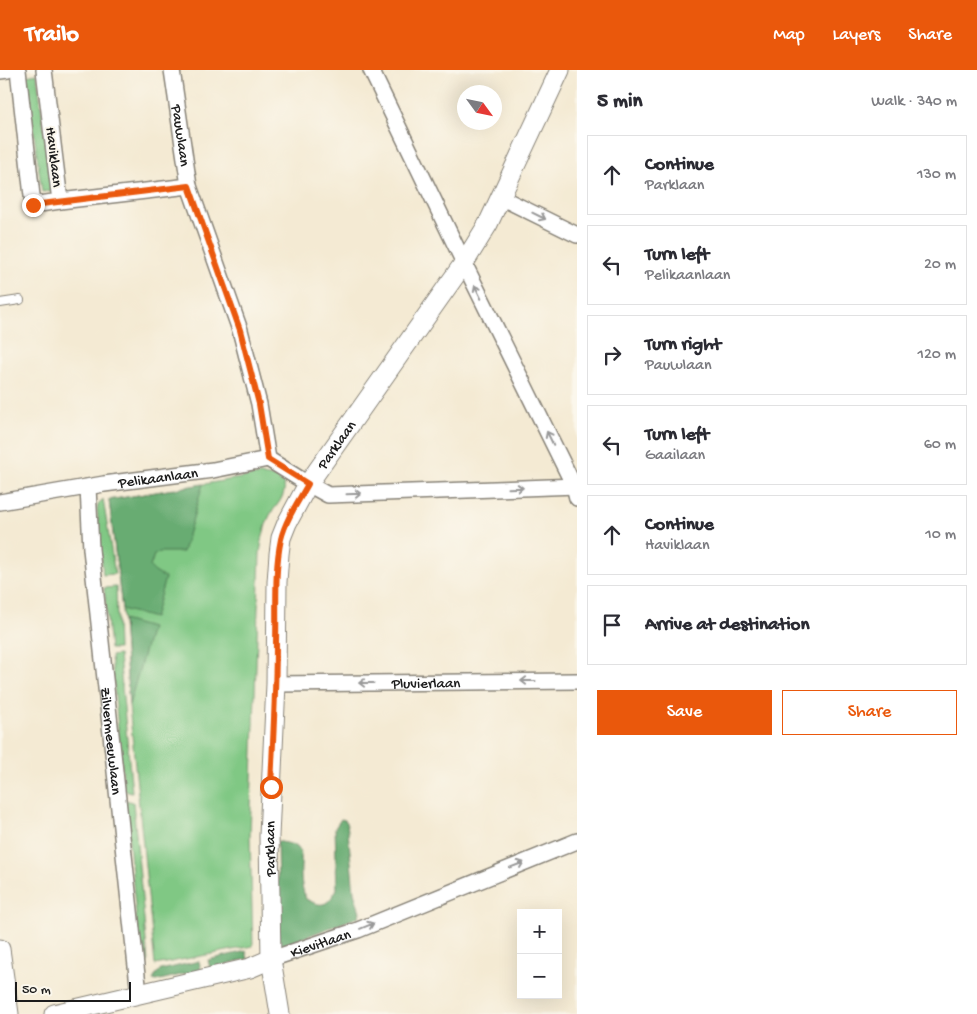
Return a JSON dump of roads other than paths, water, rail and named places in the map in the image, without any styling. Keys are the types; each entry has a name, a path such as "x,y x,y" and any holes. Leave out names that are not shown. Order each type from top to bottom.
{"street":[{"path":"0,71 8,70"},
{"name":"Haviklaan","path":"18,70 33,205 60,201 44,70"},
{"name":"Pauwlaan","path":"172,70 189,186 240,330 259,404 268,459"},
{"path":"268,459 328,495 576,490 371,70"},
{"name":"Parklaan","path":"280,1014 271,959 269,836 276,684 277,582 282,538 287,523 308,484 464,263 488,224 560,70"},
{"path":"60,201 189,186"},
{"path":"500,198 577,234"},
{"name":"Pelikaanlaan","path":"0,502 88,487 213,470 268,459"},
{"name":"Zilvermeeuwlaan","path":"88,487 91,549 139,994"},
{"name":"Pluvierlaan","path":"276,684 577,681"},
{"name":"Kievitlaan","path":"54,1014 250,968 271,959 358,930 577,841"},
{"path":"0,949 9,1014"}],"lane":[{"path":"0,303 20,300"}]}
